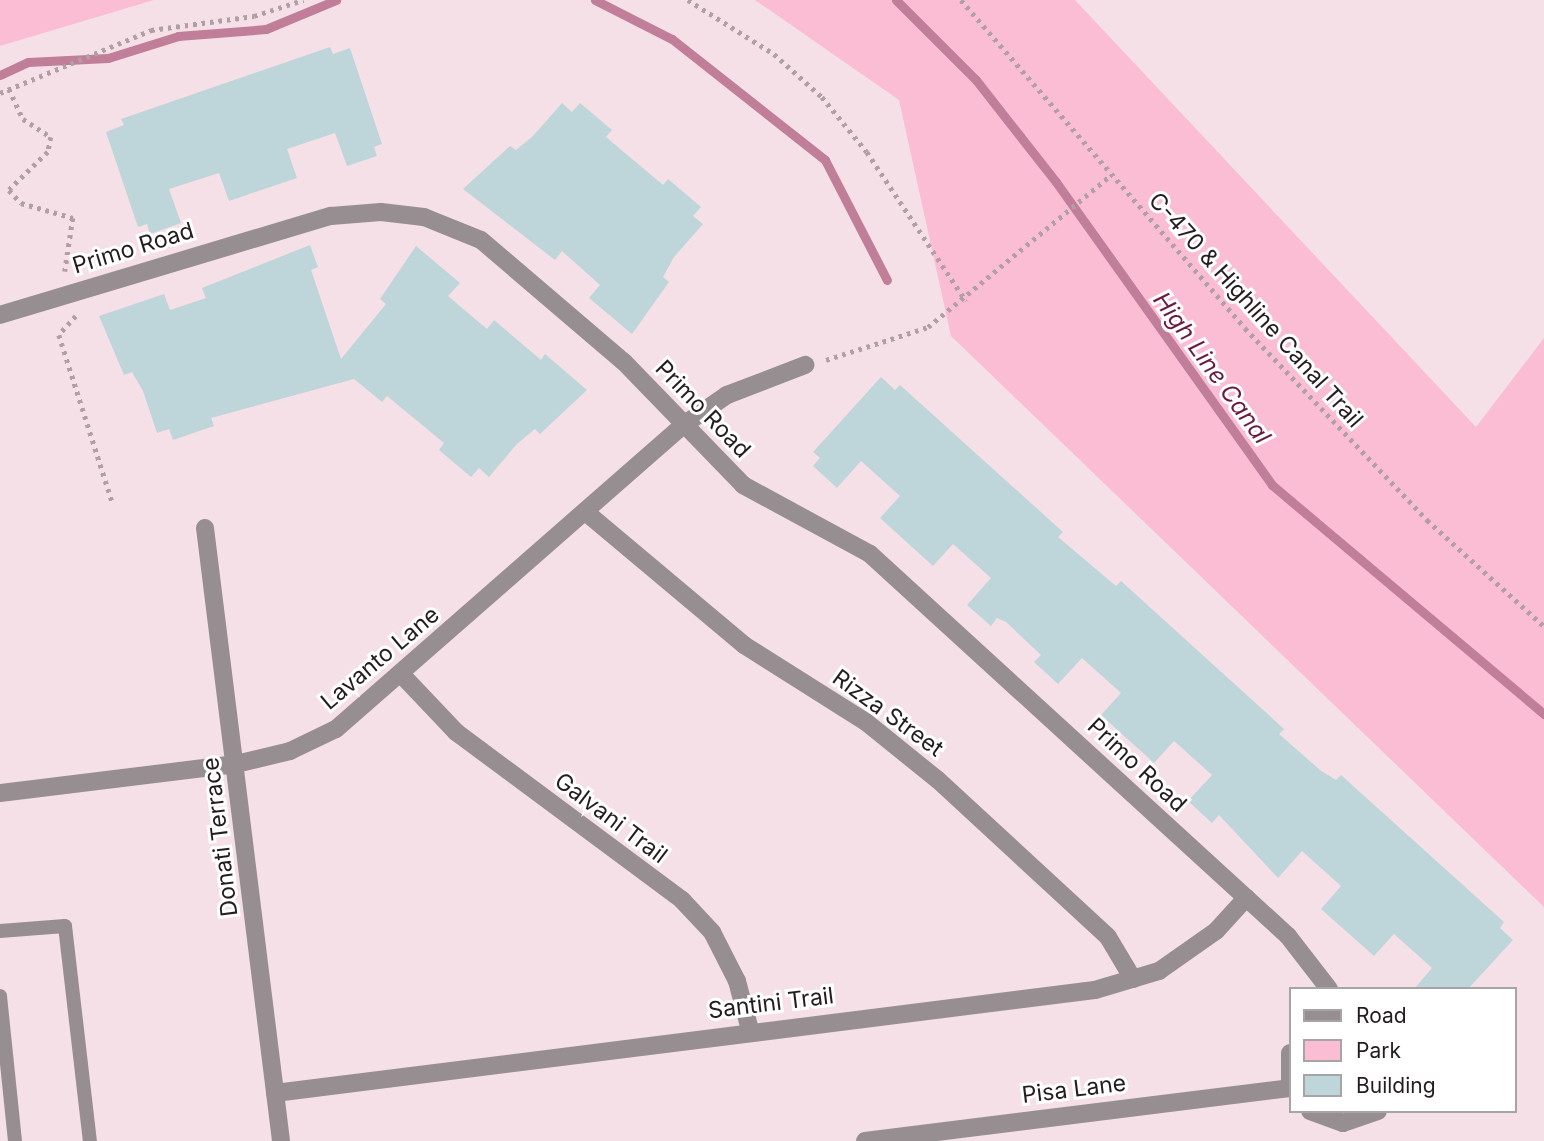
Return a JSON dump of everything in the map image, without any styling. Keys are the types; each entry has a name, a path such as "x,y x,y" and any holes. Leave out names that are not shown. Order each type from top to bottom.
{"street":[{"name":"Primo Road","path":"0,315 331,216 381,212 424,218 498,251 624,362 682,426 743,485 870,554 1246,898 1308,957 1328,987"},
{"name":"Lavanto Lane","path":"0,793 236,764 290,751 336,729 588,514 682,426 727,395 805,365"},
{"name":"Rizza Street","path":"588,514 744,645 866,722 937,780 1108,937 1133,979"},
{"name":"Donati Terrace","path":"205,528 281,1141"},
{"name":"Galvani Trail","path":"401,674 456,732 682,900 712,932 737,981 750,1030"},
{"name":"Santini Trail","path":"275,1093 750,1030 1095,990 1159,971 1216,931 1246,898"},
{"name":"Pisa Lane","path":"864,1141 1288,1087"},
{"path":"1316,1113 1343,1123 1372,1113"}],"lane":[{"path":"0,931 65,926 90,1141"},
{"path":"0,996 15,1141"}],"path":[{"path":"0,93 151,30 254,16 303,0"},
{"path":"688,0 775,54 822,97 867,152 966,301"},
{"name":"C-470 & Highline Canal Trail","path":"961,0 1111,175 1427,520 1544,626"},
{"path":"805,365 891,344 966,301 1111,175"}],"green space":[{"path":"0,0 154,0 0,46"},
{"path":"755,0 1075,0 1476,427 1544,338 1544,907 951,336 899,100"}],"building":[{"path":"330,47 333,54 350,48 382,144 374,147 377,156 347,166 335,133 287,149 297,178 229,201 219,173 169,189 181,223 150,234 147,224 138,227 106,132 124,125 121,119"},
{"path":"562,103 572,112 580,103 612,130 606,137 663,185 668,179 701,207 693,216 703,224 674,257 663,277 669,282 632,334 589,298 600,285 562,251 555,260 463,189 510,146 516,150 533,136"},
{"path":"310,245 318,267 311,270 341,359 386,304 380,299 416,246 460,283 448,296 487,329 494,320 541,360 545,354 587,390 540,434 535,429 517,444 489,477 479,468 471,477 439,450 444,443 387,396 382,402 354,379 211,418 214,426 173,440 169,429 157,433 143,391 132,372 124,375 99,316 164,294 170,310 206,298 202,288"},
{"path":"881,377 895,390 900,385 1063,532 1058,537 1116,586 1121,581 1284,729 1279,734 1320,770 1336,780 1341,775 1504,922 1500,928 1513,940 1470,987 1416,987 1432,968 1394,934 1374,956 1321,909 1341,886 1302,851 1278,878 1219,815 1212,823 1188,801 1212,775 1174,741 1154,763 1101,715 1121,693 1082,658 1058,684 1034,662 1041,655 1006,622 997,618 991,626 967,605 991,578 953,544 933,566 880,518 900,496 861,461 837,488 813,466 820,458 813,452"}],"waterway":[{"path":"0,75 28,62 108,58 178,36 266,29 336,0"},
{"path":"595,0 672,39 825,160 887,280"},
{"name":"High Line Canal","path":"896,0 976,80 1056,182 1272,485 1544,714"}]}
